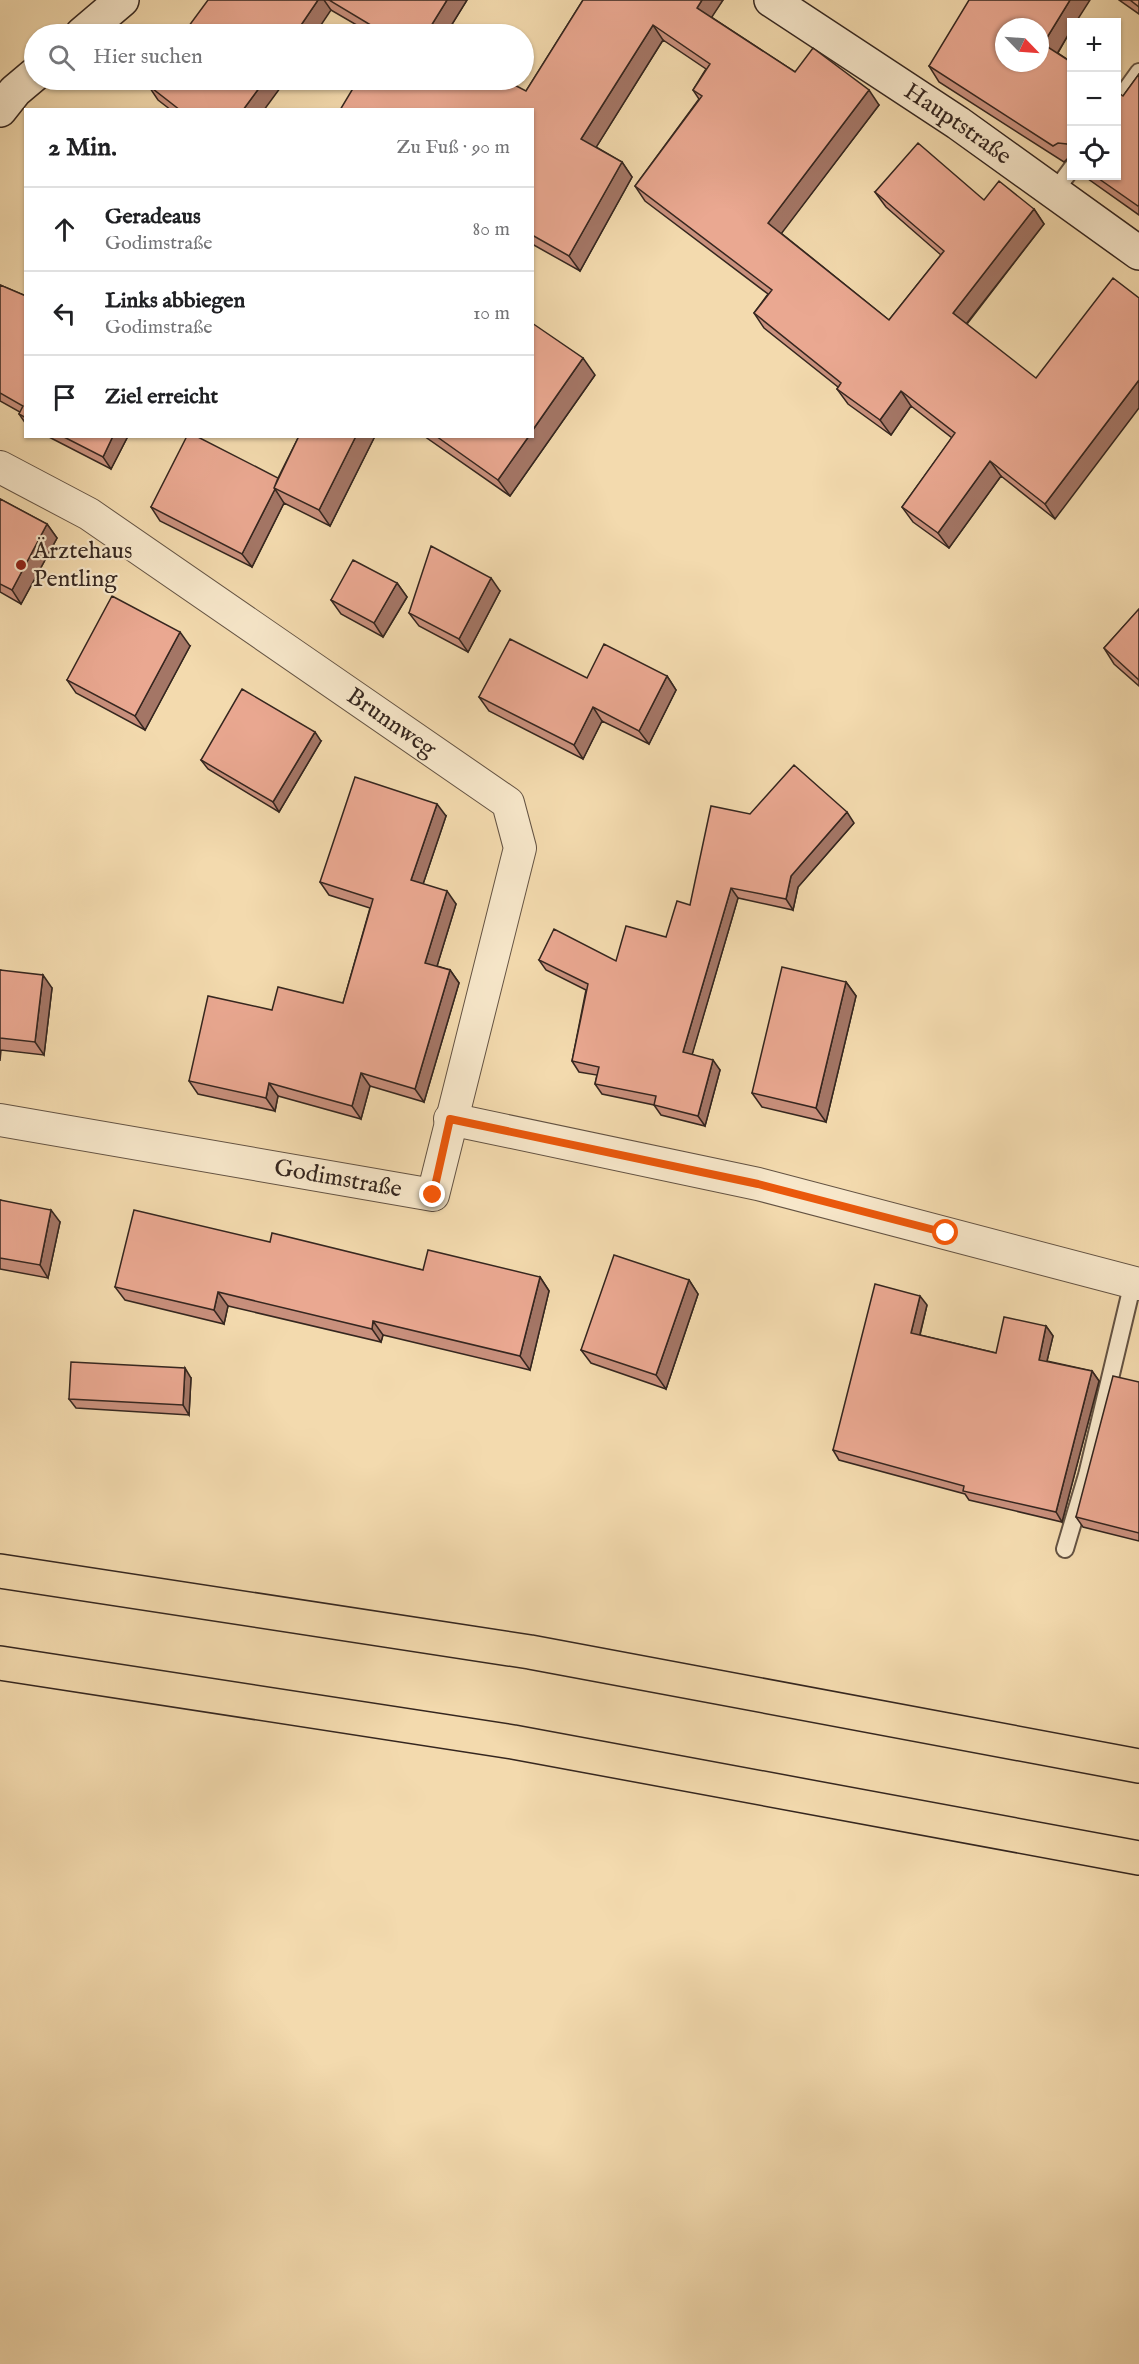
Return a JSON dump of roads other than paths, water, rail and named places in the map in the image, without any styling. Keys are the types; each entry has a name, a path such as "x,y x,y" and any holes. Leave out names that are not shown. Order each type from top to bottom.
{"highway":[{"path":"0,1571 530,1652 1139,1766"},
{"path":"0,1663 513,1742 1139,1858"}],"street":[{"path":"94,24 122,0"},
{"name":"Hauptstraße","path":"771,0 958,123 1063,180 1139,253"},
{"path":"3,102 24,84"},
{"name":"Brunnweg","path":"0,467 89,514 508,802 520,848 450,1119"},
{"path":"450,1119 758,1184 1136,1283"},
{"name":"Godimstraße","path":"0,1120 433,1195 450,1119"}],"lane":[{"path":"1121,97 1139,72"},
{"path":"1065,1549 1087,1475 1136,1283"}],"place":[{"name":"Ärztehaus Pentling","path":"21,565"}]}
